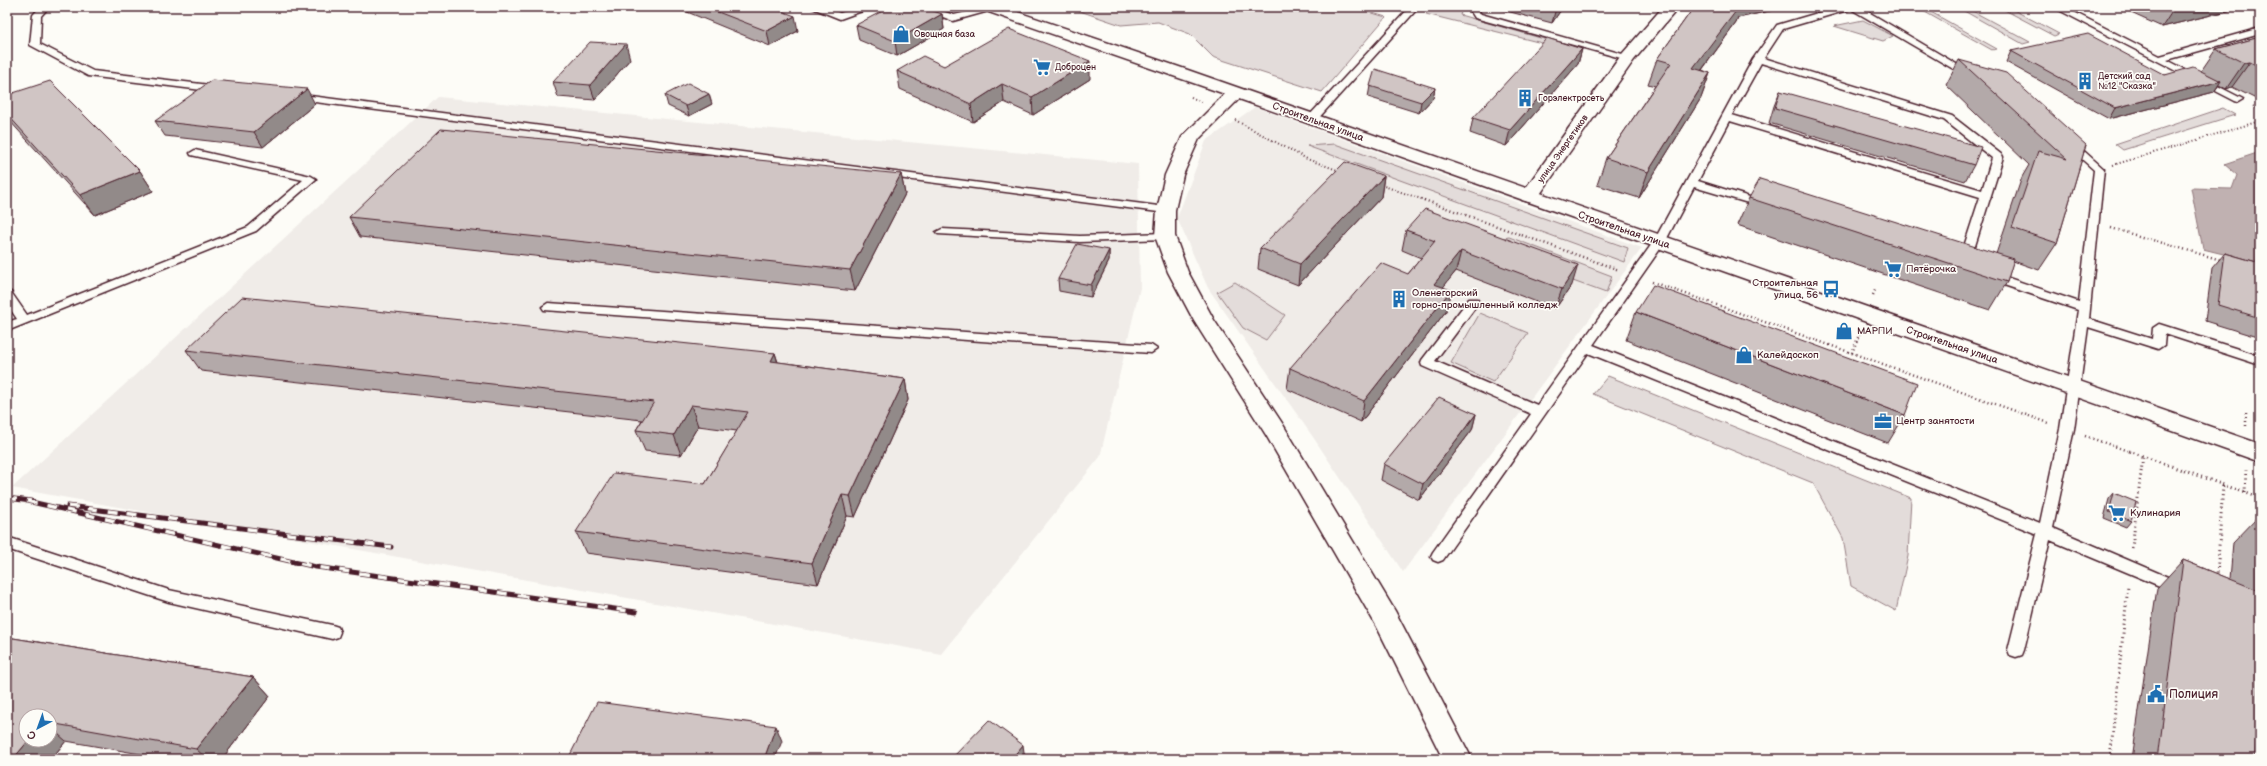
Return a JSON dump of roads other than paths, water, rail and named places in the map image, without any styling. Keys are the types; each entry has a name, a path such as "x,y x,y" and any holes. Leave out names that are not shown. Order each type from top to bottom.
{"street":[{"name":"улица Энергетиков","path":"1530,196 1628,57 1671,7"},
{"name":"Строительная улица","path":"990,8 1236,92 1310,120 2260,453"},
{"path":"1236,92 1191,137 1174,175 1166,210 1165,236 1178,272 1204,321 1274,429 1386,619 1458,759"}],"lane":[{"path":"45,7 37,15 35,45 90,74 230,90"},
{"path":"814,7 840,16 869,7"},
{"path":"922,7 953,18 990,8"},
{"path":"1310,120 1415,7"},
{"path":"1472,7 1473,11 1478,16 1628,57"},
{"path":"1438,556 1659,242 1758,59 1780,27 1848,7"},
{"path":"1854,7 1977,80"},
{"path":"2060,8 2074,7"},
{"path":"2060,8 2238,99"},
{"path":"2159,59 2260,31"},
{"path":"1758,59 1948,118 1998,157 1986,195 1967,268 2158,345 2159,328 2260,362"},
{"path":"284,96 1166,210"},
{"path":"1727,117 1986,195"},
{"path":"2016,650 2045,531 2067,429 2083,314 2099,169 2060,136"},
{"path":"7,327 252,229 311,179 195,153"},
{"path":"1692,182 1775,208"},
{"path":"942,232 1080,239 1165,236"},
{"path":"7,295 24,320"},
{"path":"1473,302 1427,363 1540,412"},
{"path":"548,307 1151,349"},
{"path":"1586,347 2045,531 2187,591"},
{"path":"7,542 169,596 332,632"}],"railway":[{"path":"7,498 31,501"},
{"path":"27,501 316,567 636,612"},
{"path":"68,506 391,547"}],"place":[{"name":"Овощная база","path":"901,34"},
{"name":"Доброцен","path":"1042,67"},
{"name":"Детский сад №12 \"Сказка\"","path":"2085,81"},
{"name":"Горэлектросеть","path":"1525,98"},
{"name":"Пятёрочка","path":"1893,269"},
{"name":"Строительная улица, 56","path":"1831,289"},
{"name":"Оленегорский горно-промышленный колледж","path":"1399,299"},
{"name":"МАРПИ","path":"1844,331"},
{"name":"Калейдоскоп","path":"1744,355"},
{"name":"Центр занятости","path":"1883,421"},
{"name":"Кулинария","path":"2117,513"},
{"name":"Полиция","path":"2156,694"}]}
